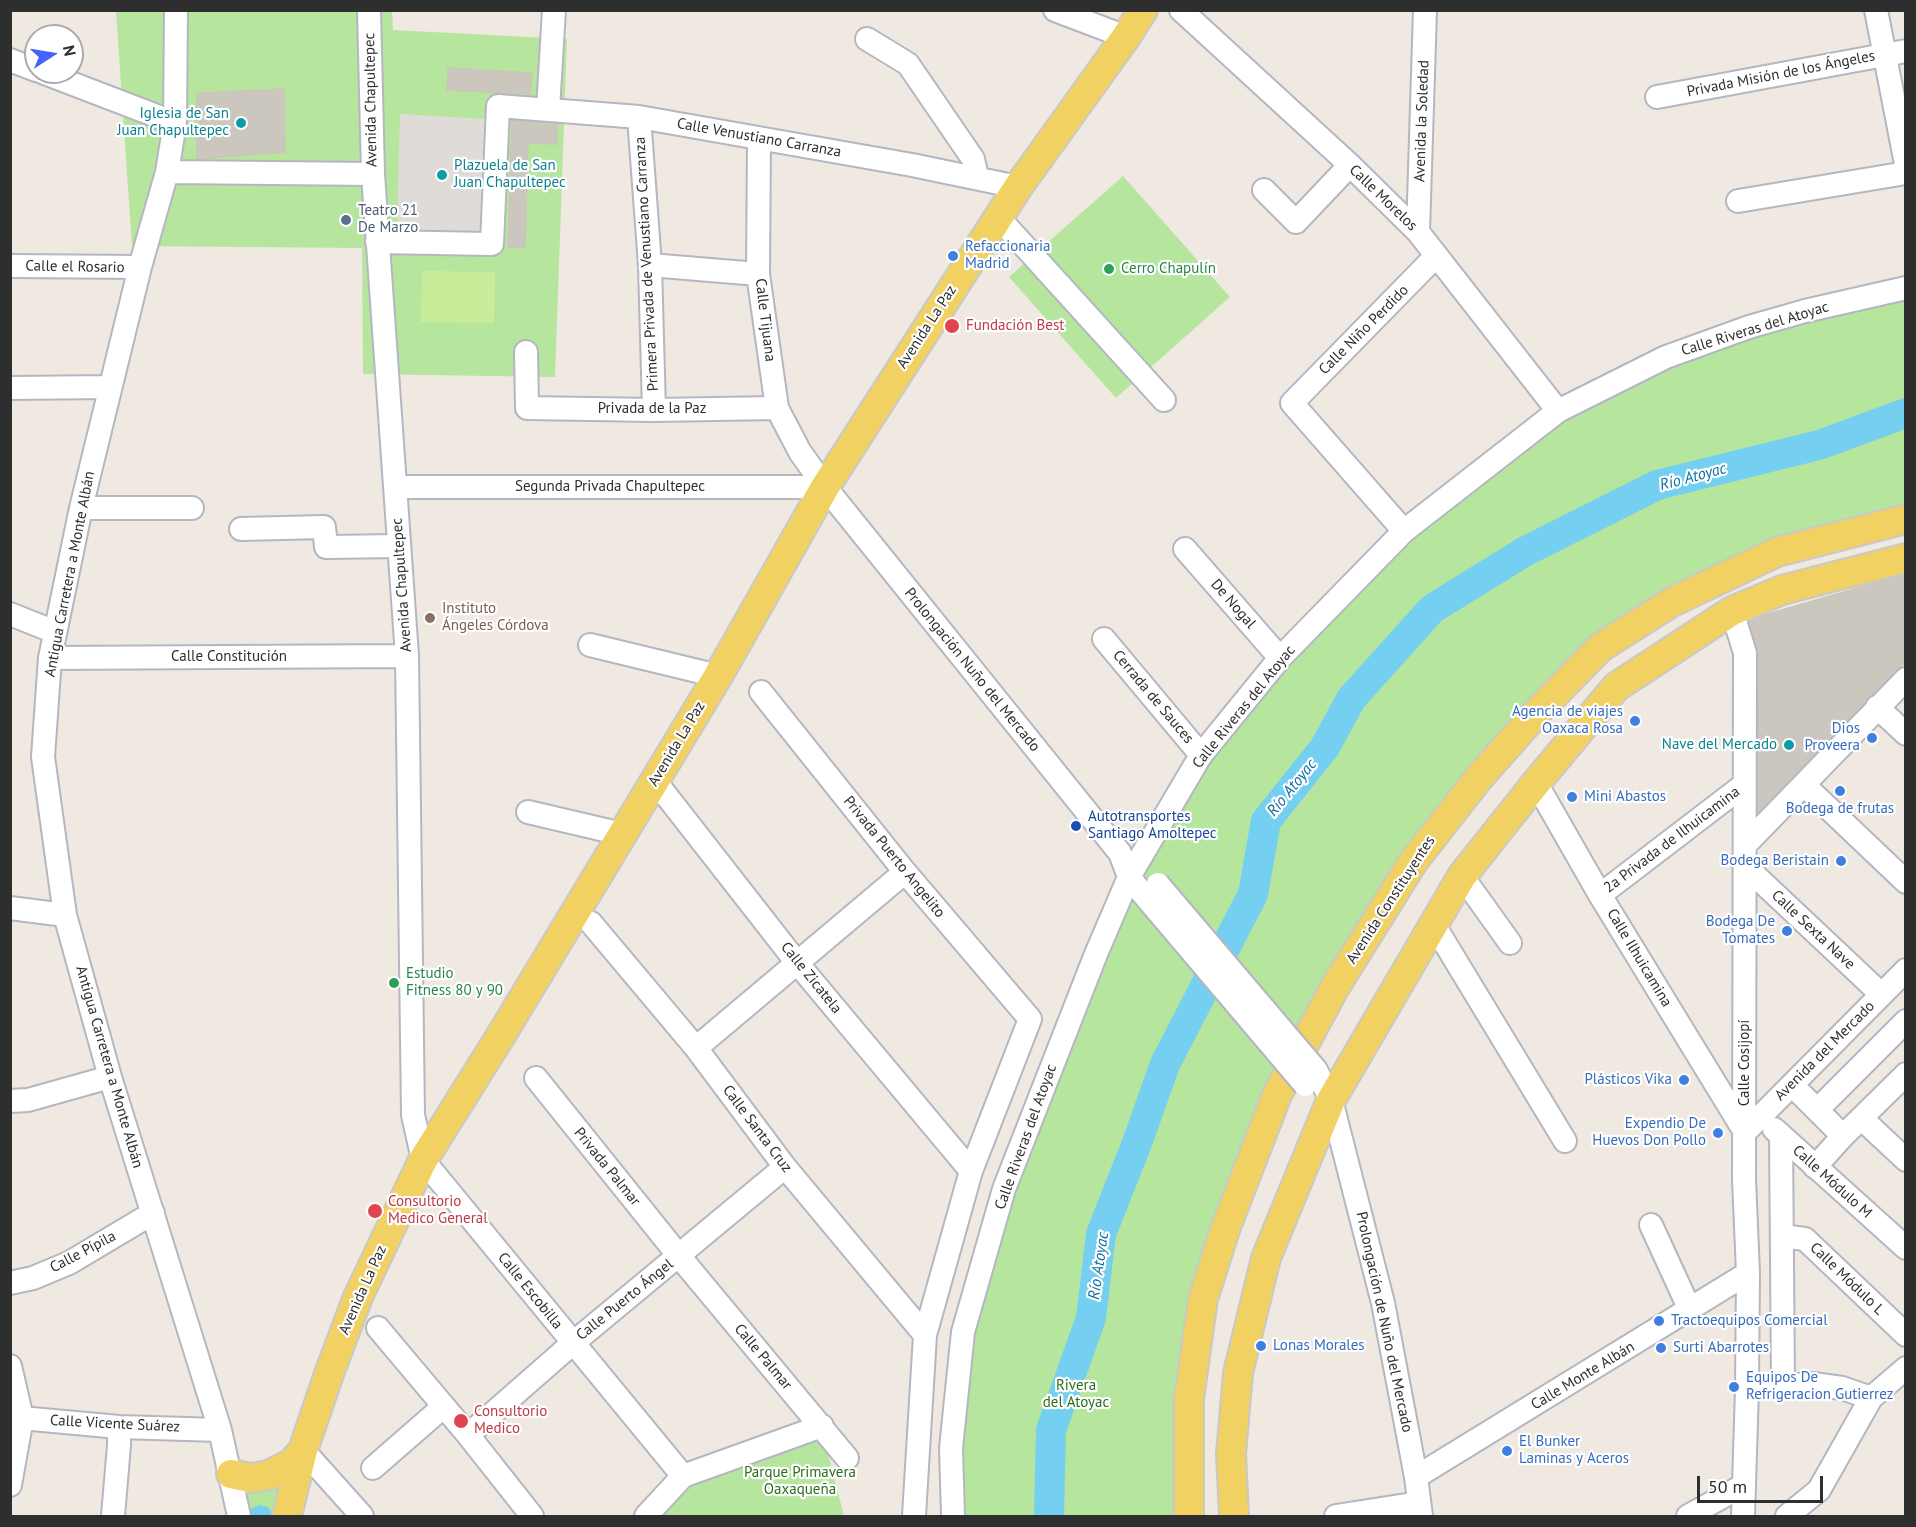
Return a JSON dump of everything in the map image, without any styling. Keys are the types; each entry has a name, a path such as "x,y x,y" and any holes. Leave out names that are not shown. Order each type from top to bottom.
{"main road":[{"name":"Avenida La Paz","path":"287,1516 303,1450 358,1297 423,1160 718,676 825,487 1018,187 1126,38 1143,10"},
{"name":"Avenida Constituyentes","path":"1189,1516 1189,1399 1203,1299 1226,1227 1277,1095 1335,987 1413,862 1478,779 1540,709 1601,647 1672,602 1777,552 1905,519"},
{"path":"1234,1516 1231,1454 1238,1373 1266,1258 1332,1113 1462,876 1616,687 1732,611 1782,590 1905,558"},
{"path":"231,1474 250,1478 269,1475 292,1463 303,1450"}],"street":[{"name":"Antigua Carretera a Monte Albán","path":"176,10 175,123 167,172 140,267 81,508 50,658 43,758 65,915 110,1077 220,1430 239,1516"},
{"name":"Avenida Chapultepec","path":"369,10 372,174 407,656 413,1115 423,1160"},
{"path":"548,109 554,10"},
{"path":"1055,10 1126,38"},
{"name":"Calle Morelos","path":"1181,10 1350,165 1418,232 1558,411"},
{"name":"Avenida la Soledad","path":"1418,232 1425,10"},
{"path":"1876,10 1895,53 1905,164"},
{"path":"867,39 908,64 973,159 977,177"},
{"name":"Privada Misión de los Ángeles","path":"1657,97 1895,53"},
{"path":"73,84 175,123"},
{"name":"Calle Venustiano Carranza","path":"377,242 492,244 498,106 639,117 977,177 1018,187"},
{"name":"Primera Privada de Venustiano Carranza","path":"639,117 650,265 654,410"},
{"name":"Calle Tijuana","path":"759,139 758,274 777,408 800,452 825,487"},
{"path":"1264,190 1296,222 1350,165"},
{"path":"167,172 372,174"},
{"path":"1748,199 1905,173"},
{"path":"997,219 1008,228 1164,400"},
{"name":"Calle Niño Perdido","path":"1404,531 1292,403 1436,256"},
{"path":"650,265 758,274"},
{"name":"Calle el Rosario","path":"10,266 140,267"},
{"name":"Calle Riveras del Atoyac","path":"953,1516 951,1448 963,1332 1004,1189 1129,863 1201,755 1280,658 1404,531 1558,411 1666,357 1749,327 1805,311 1905,288"},
{"name":"Privada de la Paz","path":"526,352 527,408 654,410 777,408"},
{"path":"10,388 110,387"},
{"name":"Segunda Privada Chapultepec","path":"396,487 825,487"},
{"name":"Prolongación Nuño del Mercado","path":"825,487 1129,863 1310,1077 1332,1113"},
{"path":"81,508 192,508"},
{"path":"241,529 324,527 326,547 399,546"},
{"name":"De Nogal","path":"1185,549 1280,658"},
{"name":"Calle Cosijopí","path":"1732,611 1745,653 1745,854 1752,1124 1744,1179 1748,1274 1743,1516"},
{"path":"10,614 55,632"},
{"name":"Cerrada de Sauces","path":"1104,639 1201,755"},
{"path":"590,645 718,676"},
{"name":"Calle Constitución","path":"50,658 407,656"},
{"path":"1745,854 1804,785 1905,679"},
{"name":"Privada Puerto Angelito","path":"761,692 905,872 1030,1019 971,1171"},
{"path":"1877,707 1905,734"},
{"name":"Calle Zicatela","path":"655,781 798,964 971,1171"},
{"name":"Calle Ilhuicamina","path":"1536,783 1600,895 1752,1124"},
{"name":"2a Privada de Ilhuicamina","path":"1600,895 1745,784"},
{"path":"1804,785 1905,882"},
{"path":"528,812 622,834"},
{"name":"Calle Sexta Nave","path":"1745,854 1881,994"},
{"path":"696,1048 905,872"},
{"path":"1462,876 1510,943"},
{"path":"10,908 65,915"},
{"name":"Calle Santa Cruz","path":"591,922 696,1048 785,1167 925,1335"},
{"path":"1434,925 1565,1141"},
{"name":"Avenida del Mercado","path":"1752,1124 1905,970"},
{"path":"1817,1110 1905,1021"},
{"path":"1815,1167 1905,1074"},
{"path":"10,1101 28,1100 110,1077"},
{"name":"Privada Palmar","path":"536,1078 679,1256"},
{"path":"1792,1085 1843,1136"},
{"name":"Prolongación de Nuño del Mercado","path":"1332,1113 1383,1303 1416,1477 1420,1510"},
{"path":"1861,1118 1905,1160"},
{"name":"Calle Módulo M","path":"1752,1124 1781,1135 1905,1248"},
{"path":"1781,1135 1783,1386"},
{"name":"Calle Escobilla","path":"423,1160 683,1476"},
{"name":"Calle Puerto Ángel","path":"468,1435 573,1343 785,1167"},
{"path":"914,1516 925,1335 971,1171"},
{"name":"Calle Pípila","path":"10,1283 33,1278 69,1263 153,1213"},
{"path":"1651,1225 1690,1310"},
{"name":"Calle Módulo L","path":"1782,1236 1805,1239 1905,1335"},
{"name":"Calle Palmar","path":"679,1256 847,1458"},
{"name":"Calle Monte Albán","path":"1416,1477 1748,1274"},
{"path":"378,1328 468,1435 520,1512"},
{"path":"10,1365 16,1417 10,1485"},
{"path":"1787,1516 1819,1490 1871,1398 1905,1368"},
{"path":"1747,1389 1813,1384 1842,1388 1871,1398"},
{"path":"374,1468 443,1407"},
{"name":"Calle Vicente Suárez","path":"16,1417 119,1427 220,1430"},
{"path":"646,1516 683,1476 822,1426"},
{"path":"113,1516 119,1427"},
{"path":"303,1450 362,1516"},
{"path":"1688,1516 1744,1485"},
{"path":"1336,1516 1420,1510"}],"green space":[{"path":"116,11 392,11 393,30 567,39 555,377 363,374 362,248 132,246"},
{"path":"1123,176 1230,297 1116,398 1009,277"},
{"path":"422,271 495,272 494,323 421,322"},
{"name":"Rivera del Atoyac","path":"1905,291 1905,519 1777,552 1601,647 1413,862 1277,1095 1203,1299 1189,1516 953,1516 963,1332 1129,877 1201,755 1404,531 1558,411 1749,327"},
{"name":"Parque Primavera Oaxaqueña","path":"824,1438 844,1516 660,1516 684,1483"},
{"path":"293,1474 281,1516 234,1516 225,1475"}],"shaded area":[{"name":"Plazuela de San Juan Chapultepec","path":"400,114 487,119 483,233 397,231"}],"water":[{"path":"260,1505 268,1507 273,1516 248,1516 252,1508"}],"building":[{"path":"448,68 532,73 530,94 447,90"},
{"name":"Iglesia de San Juan Chapultepec","path":"284,89 285,152 197,159 197,93"},
{"path":"512,120 557,121 557,144 528,143 525,248 508,247"},
{"name":"Nave del Mercado","path":"1906,574 1906,661 1752,829 1747,620"}],"waterway":[{"name":"Río Atoyac","path":"1049,1516 1051,1430 1091,1318 1101,1234 1165,1064 1253,894 1266,821 1325,747 1351,699 1432,609 1524,552 1657,485 1819,445 1906,413"}],"place":[{"name":"Iglesia de San Juan Chapultepec","path":"241,123"},
{"name":"Plazuela de San Juan Chapultepec","path":"442,175"},
{"name":"Teatro 21 De Marzo","path":"346,220"},
{"name":"Refaccionaria Madrid","path":"953,256"},
{"name":"Cerro Chapulín","path":"1109,269"},
{"name":"Fundación Best","path":"952,326"},
{"name":"Instituto Ángeles Córdova","path":"430,618"},
{"name":"Agencia de viajes Oaxaca Rosa","path":"1635,721"},
{"name":"Dios Proveera","path":"1872,738"},
{"name":"Nave del Mercado","path":"1789,745"},
{"name":"Bodega de frutas","path":"1840,791"},
{"name":"Mini Abastos","path":"1572,797"},
{"name":"Autotransportes Santiago Amoltepec","path":"1076,826"},
{"name":"Bodega Beristain","path":"1841,861"},
{"name":"Bodega De Tomates","path":"1787,931"},
{"name":"Estudio Fitness 80 y 90","path":"394,983"},
{"name":"Plásticos Vika","path":"1684,1080"},
{"name":"Expendio De Huevos Don Pollo","path":"1718,1133"},
{"name":"Consultorio Medico General","path":"375,1211"},
{"name":"Tractoequipos Comercial","path":"1659,1321"},
{"name":"Lonas Morales","path":"1261,1346"},
{"name":"Surti Abarrotes","path":"1661,1348"},
{"name":"Equipos De Refrigeracion Gutierrez","path":"1734,1387"},
{"name":"Consultorio Medico","path":"461,1421"},
{"name":"El Bunker Laminas y Aceros","path":"1507,1451"}]}
